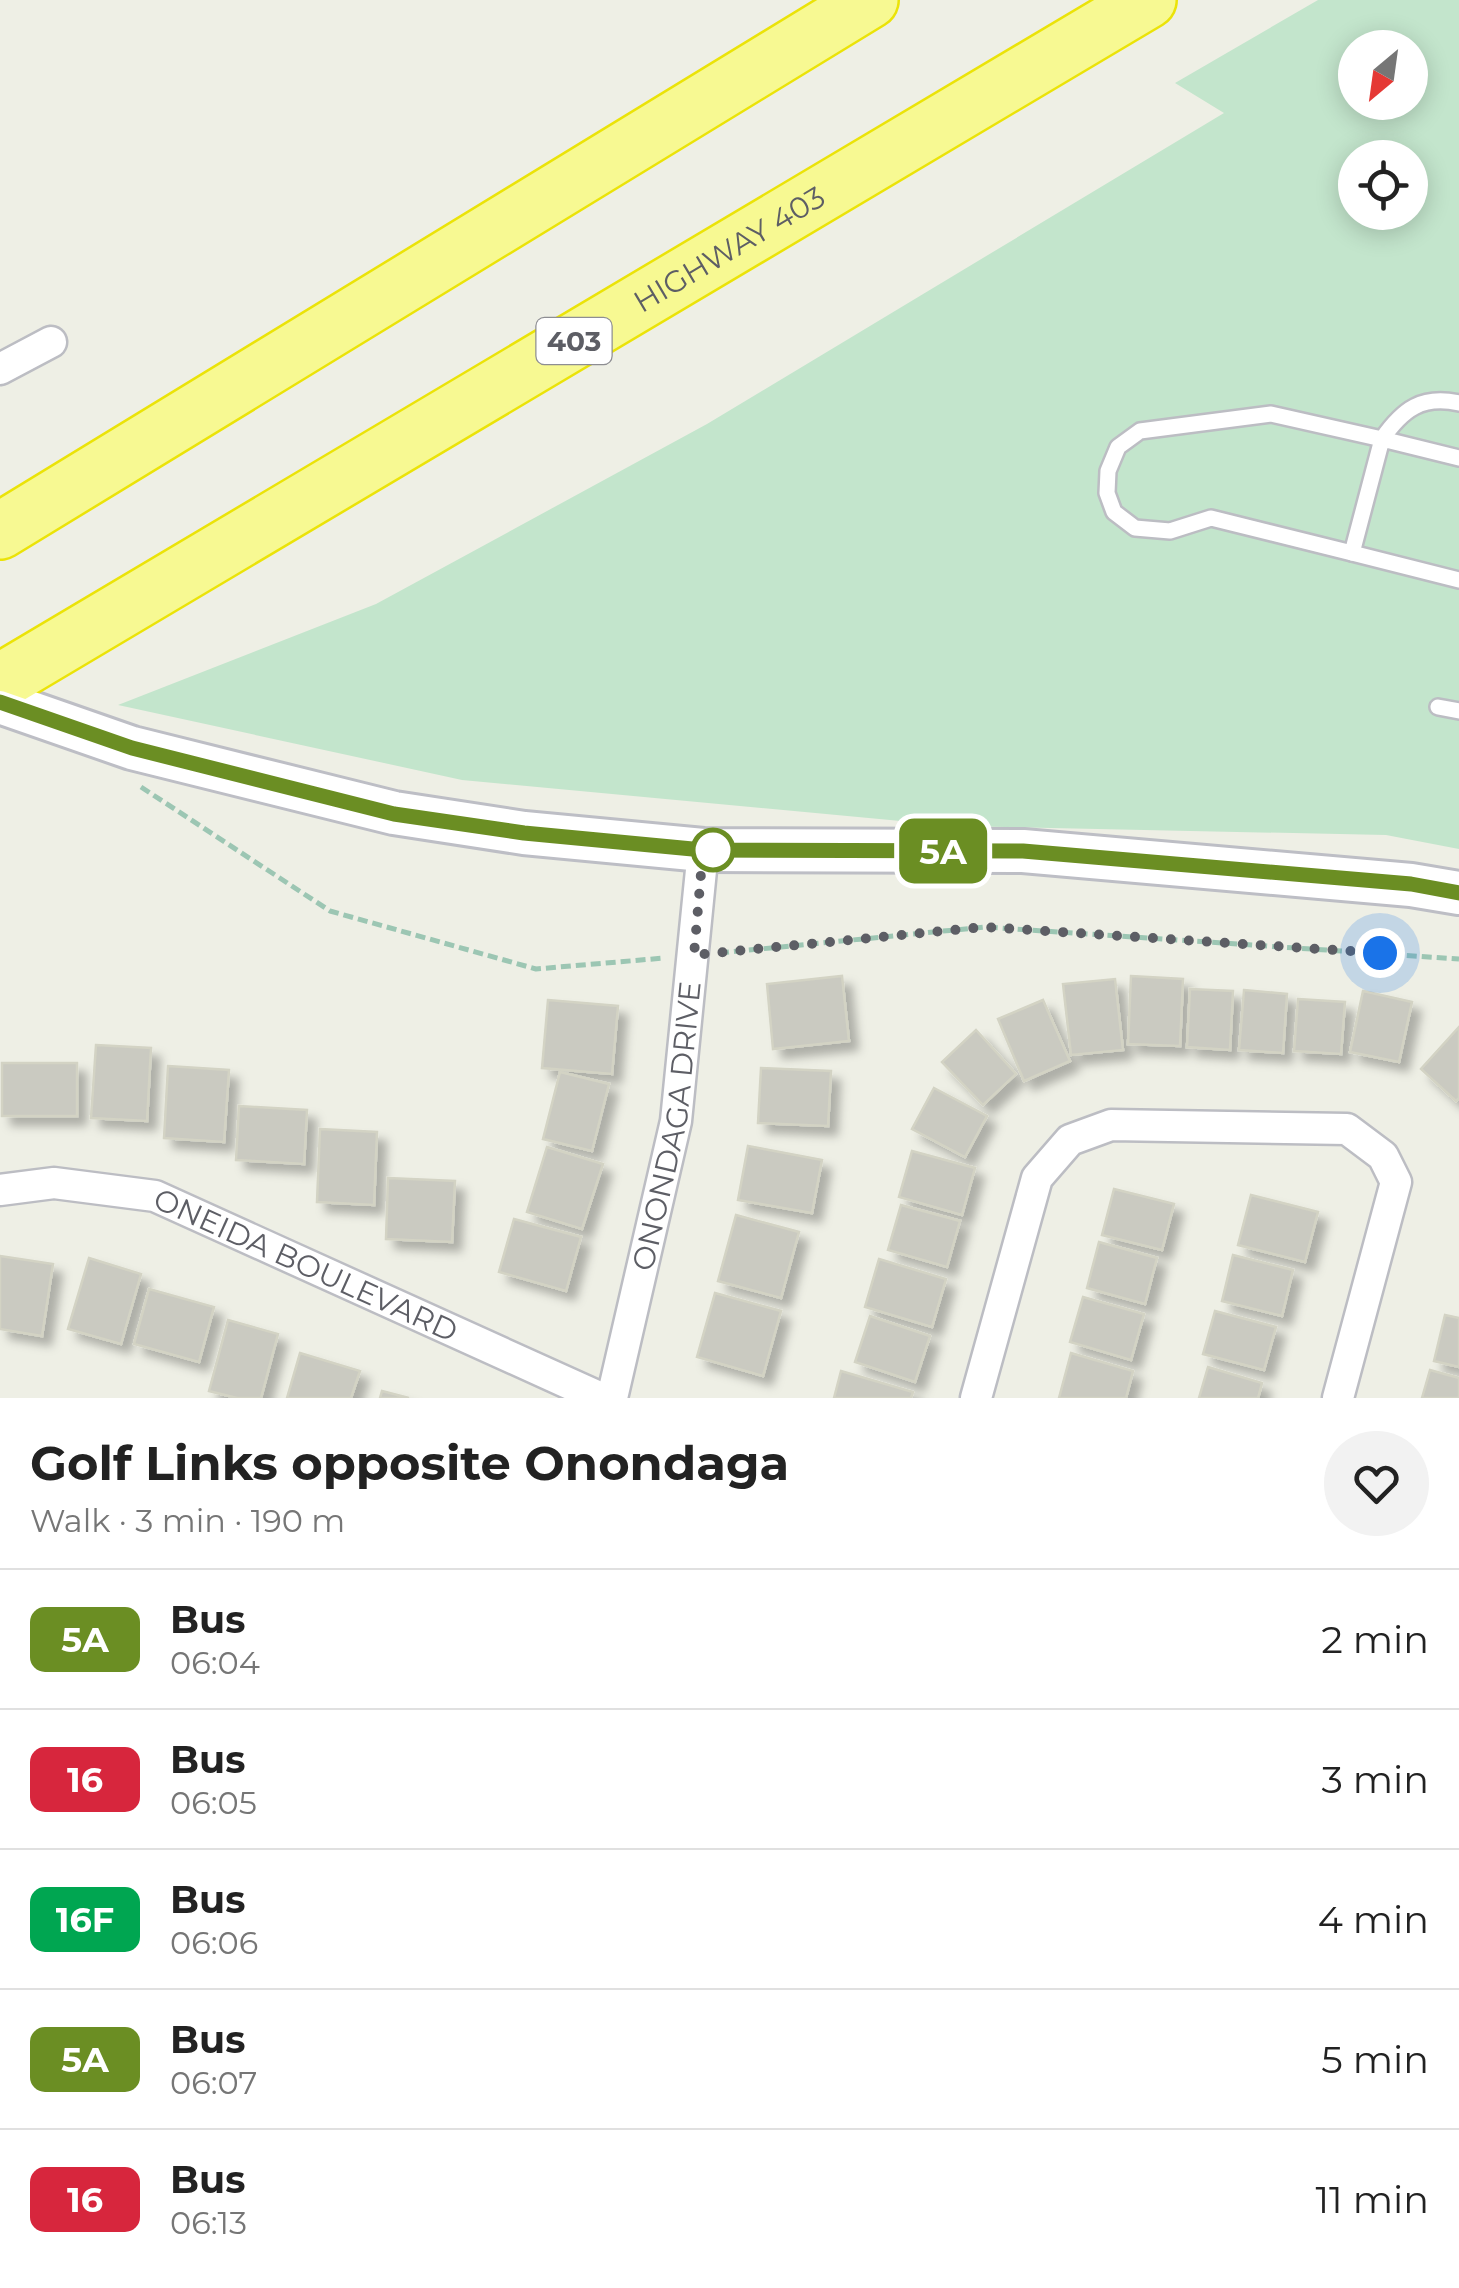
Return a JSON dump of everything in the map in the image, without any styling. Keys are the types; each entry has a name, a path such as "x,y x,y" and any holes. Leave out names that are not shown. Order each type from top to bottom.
{"highway":[{"path":"0,530 870,0"},
{"name":"HIGHWAY 403","path":"0,682 1148,0"}],"main road":[{"path":"0,702 132,748 394,814 524,833 703,850 1023,851 1411,884 1459,893"}],"street":[{"path":"0,369 50,342"},
{"name":"ONONDAGA DRIVE","path":"612,1398 676,1121 703,850"},
{"path":"976,1398 1038,1178 1070,1140 1111,1125 1347,1130 1382,1156 1396,1182 1338,1398"},
{"name":"ONEIDA BOULEVARD","path":"0,1190 54,1183 155,1196 601,1398"}],"lane":[{"path":"1352,553 1382,439 1395,421 1414,406 1437,398 1459,403"},
{"path":"1459,458 1271,414 1140,431 1118,447 1108,471 1106,493 1114,512 1135,528 1170,531 1211,518 1459,580"},
{"path":"1438,708 1459,711"}],"path":[{"path":"132,748 142,789 330,910 536,970 985,927 1459,959"}],"green space":[{"path":"1318,0 1459,0 1459,849 1386,835 954,826 462,780 118,705 376,604 707,424 1224,113 1175,83"}],"building":[{"path":"842,976 849,1041 773,1049 767,984"},
{"path":"1131,976 1183,979 1180,1046 1128,1044"},
{"path":"1115,979 1123,1050 1071,1055 1063,984"},
{"path":"1190,989 1233,991 1230,1050 1187,1047"},
{"path":"1244,990 1287,994 1283,1053 1239,1050"},
{"path":"1363,991 1412,1002 1399,1062 1350,1052"},
{"path":"1298,999 1345,1002 1341,1054 1294,1051"},
{"path":"548,1000 618,1006 612,1074 542,1068"},
{"path":"1043,1000 1070,1061 1024,1081 998,1019"},
{"path":"1459,1027 1459,1098 1456,1101 1421,1069"},
{"path":"976,1030 1016,1074 983,1105 942,1062"},
{"path":"96,1045 151,1048 147,1121 91,1118"},
{"path":"2,1063 77,1063 77,1116 2,1116"},
{"path":"168,1066 229,1070 224,1142 164,1138"},
{"path":"761,1068 831,1071 828,1126 758,1123"},
{"path":"560,1072 609,1084 592,1151 543,1139"},
{"path":"934,1088 987,1116 965,1157 912,1129"},
{"path":"239,1106 307,1110 304,1164 236,1160"},
{"path":"320,1129 377,1132 374,1205 317,1202"},
{"path":"748,1146 822,1160 812,1213 738,1200"},
{"path":"547,1147 603,1164 582,1229 527,1212"},
{"path":"912,1151 975,1168 962,1215 899,1197"},
{"path":"388,1178 455,1181 452,1242 386,1239"},
{"path":"1114,1189 1174,1204 1162,1250 1102,1235"},
{"path":"1251,1195 1318,1212 1305,1262 1238,1245"},
{"path":"901,1205 960,1221 947,1267 888,1250"},
{"path":"736,1215 799,1232 781,1298 718,1281"},
{"path":"514,1219 581,1237 566,1291 499,1272"},
{"path":"1099,1242 1157,1258 1145,1304 1087,1288"},
{"path":"1233,1255 1293,1270 1282,1316 1222,1301"},
{"path":"0,1256 53,1264 42,1336 0,1329"},
{"path":"89,1258 141,1274 121,1344 68,1329"},
{"path":"879,1259 946,1279 932,1327 865,1307"},
{"path":"149,1289 214,1307 199,1362 134,1344"},
{"path":"715,1293 781,1311 763,1376 697,1357"},
{"path":"1083,1297 1144,1314 1131,1360 1070,1342"},
{"path":"1215,1311 1276,1327 1264,1370 1203,1354"},
{"path":"1445,1315 1459,1318 1459,1367 1434,1361"},
{"path":"870,1316 930,1336 915,1382 855,1362"},
{"path":"228,1320 278,1334 261,1398 237,1398 209,1391"},
{"path":"300,1353 360,1371 351,1398 287,1398"},
{"path":"1071,1353 1133,1371 1126,1398 1059,1398"},
{"path":"1208,1367 1262,1383 1258,1398 1199,1398"},
{"path":"1430,1370 1459,1378 1459,1398 1422,1398"},
{"path":"841,1371 913,1392 911,1398 834,1398"},
{"path":"382,1391 409,1398 380,1398"}],"bus line":[{"name":"5A","path":"0,702 132,748 394,814 524,833 703,850 1023,851 1411,884 1459,893"}],"route":[{"path":"713,850 703,850 694,955 985,927 1380,953"}]}
